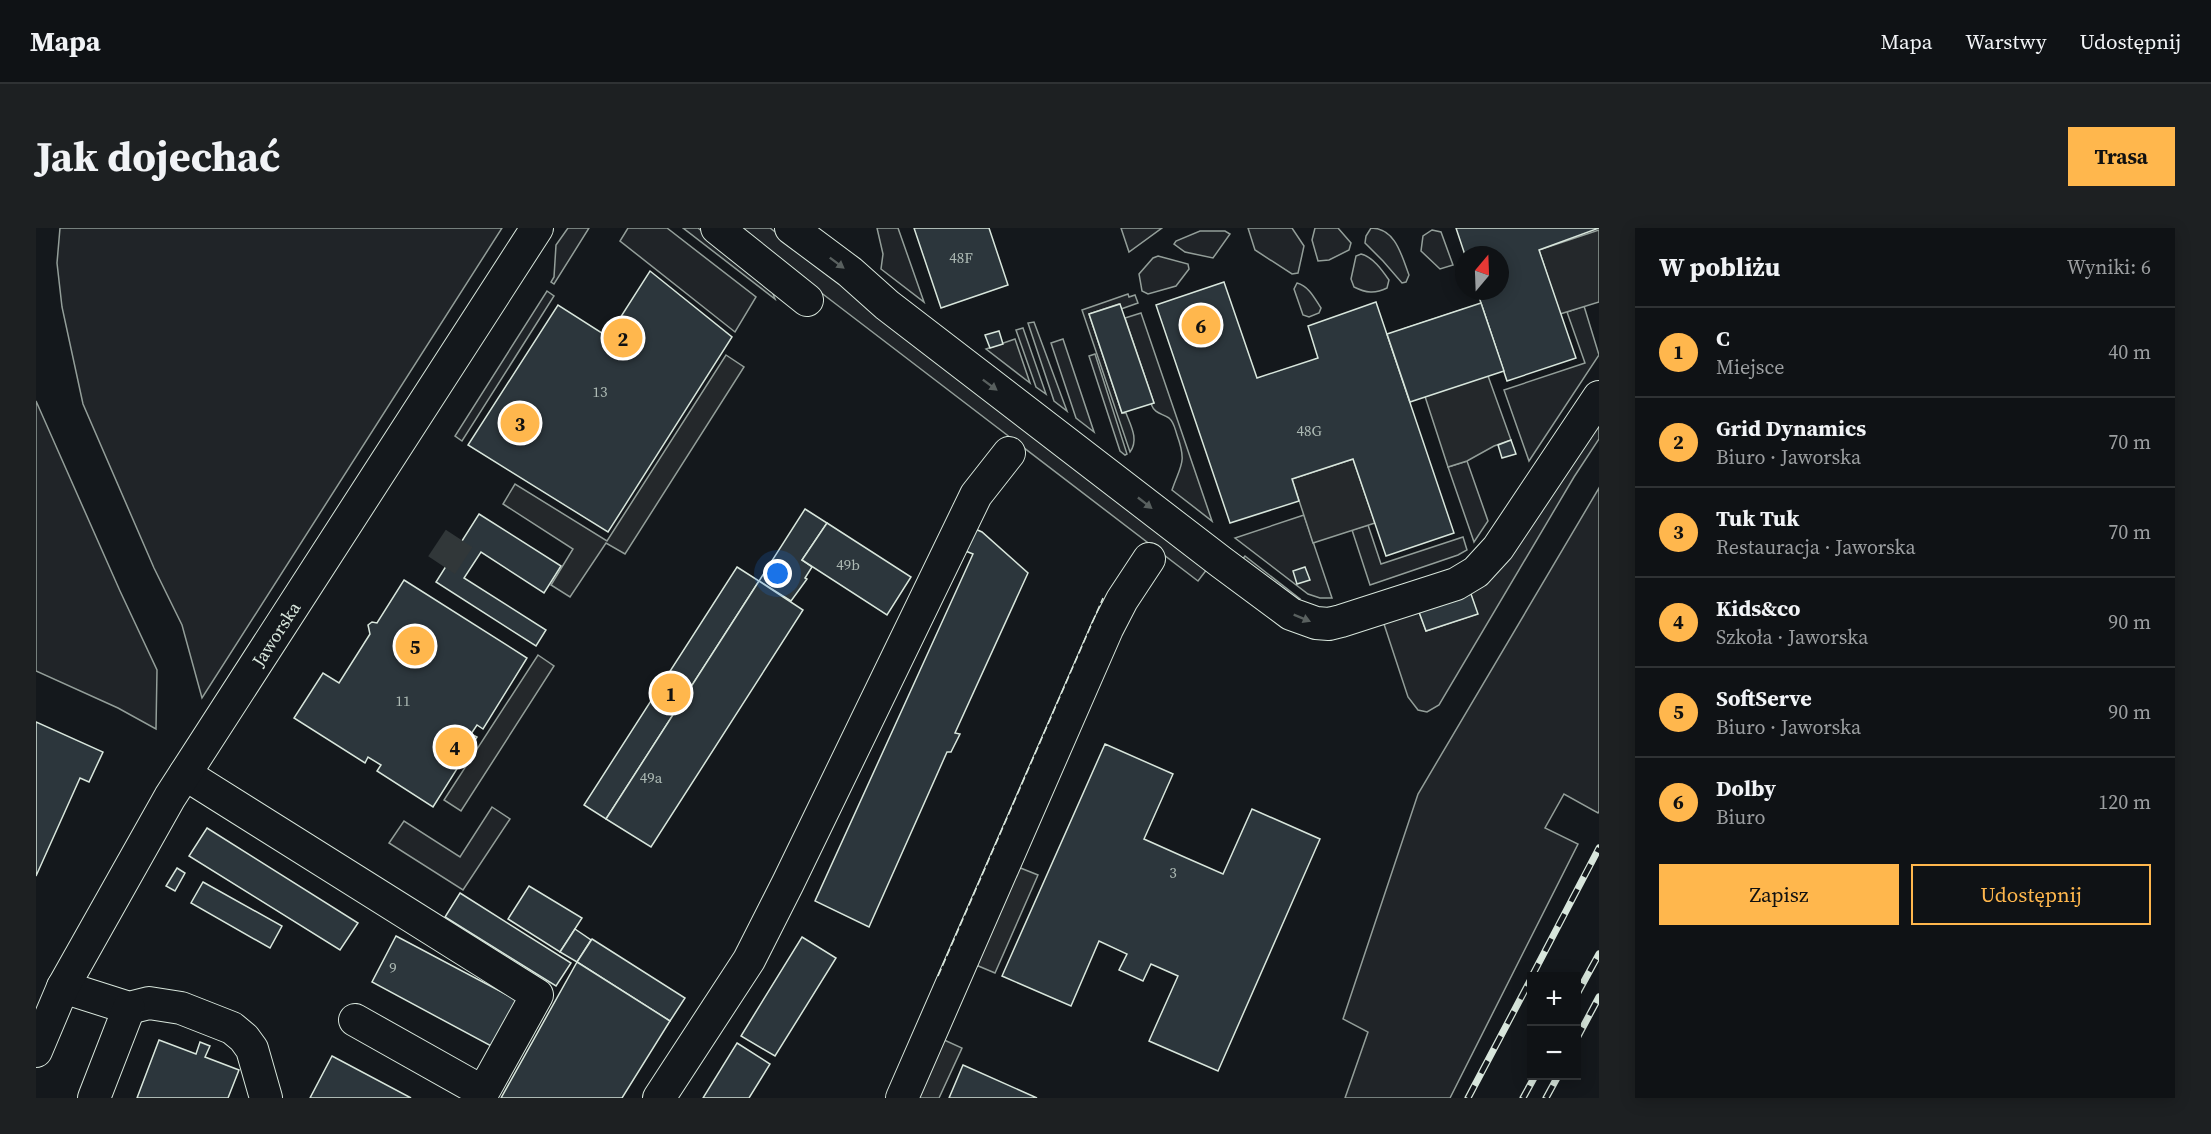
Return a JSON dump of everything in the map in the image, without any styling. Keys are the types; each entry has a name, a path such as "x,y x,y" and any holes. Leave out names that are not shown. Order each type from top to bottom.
{"street":[{"name":"Jaworska","path":"36,1051 63,987 170,797 537,228"},
{"path":"717,228 807,300"},
{"path":"791,228 850,272 887,305 1221,562 1291,614 1316,623 1329,624 1341,621 1456,584 1476,572 1498,548 1599,397"},
{"path":"659,1098 749,960 976,495 1009,453"},
{"path":"902,1098 1107,629 1122,600 1149,559"},
{"path":"185,774 537,995 483,1092 355,1020"},
{"path":"63,987 129,1008 138,1005 161,1004 181,1008 232,1028 252,1049 266,1098"},
{"path":"94,1098 129,1008"}],"shaded area":[{"path":"60,228 502,228 202,698 182,625 154,568 83,404 62,307 57,263"},
{"path":"568,228 589,228 554,284 551,282 554,277 556,245"},
{"path":"628,228 667,228 756,297 735,332 620,241"},
{"path":"683,228 698,228 765,282 775,299"},
{"path":"741,228 770,228 1211,564 1198,581 811,285"},
{"path":"877,228 898,228 924,302 881,269 883,254"},
{"path":"1121,228 1162,228 1129,252"},
{"path":"1248,228 1292,228 1304,246 1298,273 1292,274 1255,250"},
{"path":"1315,228 1338,228 1351,243 1349,250 1329,260 1318,261 1312,240"},
{"path":"1371,228 1380,229 1397,245 1409,275 1406,282 1402,283 1365,243"},
{"path":"1432,230 1441,232 1453,265 1440,269 1421,251 1423,236"},
{"path":"1599,230 1599,302 1560,314 1539,250"},
{"path":"1200,231 1225,231 1230,234 1213,258 1185,252 1174,244"},
{"path":"1361,254 1373,261 1383,272 1389,280 1387,288 1370,292 1354,287 1351,279 1356,256"},
{"path":"1158,256 1188,264 1189,269 1176,286 1148,294 1142,291 1139,274 1153,258"},
{"path":"1297,283 1311,293 1321,308 1319,313 1309,317 1303,315 1294,289"},
{"path":"547,291 554,296 462,441 455,436"},
{"path":"1128,294 1129,297 1135,295 1138,303 1121,309 1119,304 1089,314 1122,413 1126,413 1132,428 1134,443 1130,452 1082,310"},
{"path":"1584,306 1599,355 1529,461 1504,390 1585,363 1567,312"},
{"path":"1464,309 1511,440 1494,446 1467,461 1448,467 1403,329"},
{"path":"1141,313 1212,521 1172,490 1182,463 1180,444 1172,422 1169,418 1156,412 1151,404 1154,403 1125,318"},
{"path":"1034,322 1067,411 1054,401 1028,323"},
{"path":"1023,328 1046,394 1036,387 1016,330"},
{"path":"1015,339 1030,383 986,349"},
{"path":"1063,339 1094,432 1076,418 1051,343"},
{"path":"1095,354 1127,454 1125,455 1120,451 1089,356"},
{"path":"726,355 744,367 625,554 606,543 570,597 551,585 573,549 503,504 515,484 607,541"},
{"path":"36,401 157,670 156,729 118,708 36,671"},
{"path":"1599,419 1599,439 1574,477 1439,705 1427,712 1418,710 1408,697 1382,618 1419,612 1426,631 1477,614 1469,589"},
{"path":"1353,459 1375,523 1313,543 1292,479"},
{"path":"1467,461 1488,521 1474,542 1448,467"},
{"path":"1599,488 1599,811 1598,813 1564,794 1545,828 1578,844 1450,1098 1345,1098 1368,1032 1343,1019 1418,794"},
{"path":"1304,515 1332,598 1320,598 1308,594 1235,538"},
{"path":"1368,525 1381,564 1463,537 1467,550 1370,585 1352,530"},
{"path":"1245,556 1300,599 1293,608 1238,565"},
{"path":"538,655 554,666 461,811 444,800"},
{"path":"492,807 510,819 463,890 389,843 404,821 460,857"},
{"path":"1018,867 1038,875 995,973 976,965"},
{"path":"942,1039 962,1048 939,1098 917,1098"}],"building":[{"path":"914,228 989,228 1008,285 941,308"},
{"path":"1456,228 1599,228 1539,250 1576,358 1507,381 1480,300 1509,300 1509,246 1462,246"},
{"path":"650,271 732,337 608,532 468,445 558,305 608,337"},
{"path":"1224,282 1257,378 1318,358 1308,326 1376,302 1454,533 1386,556 1353,459 1292,479 1299,501 1230,523 1156,305"},
{"path":"1481,303 1504,371 1410,402 1387,334"},
{"path":"1120,304 1154,403 1122,413 1089,314"},
{"path":"999,331 1003,344 990,348 985,335"},
{"path":"1511,440 1516,454 1502,458 1498,445"},
{"path":"805,509 827,523 802,560 812,567 805,578 807,579 791,601 759,581"},
{"path":"479,514 561,566 544,593 481,552 464,578 546,630 536,646 436,582"},
{"path":"827,523 911,577 887,615 802,560"},
{"path":"973,528 982,532 1028,573 955,733 960,734 951,752 947,752 869,927 815,901 973,554 963,550"},
{"path":"737,567 759,581 606,819 584,805"},
{"path":"1305,567 1310,580 1297,584 1293,571"},
{"path":"404,580 527,658 483,729 477,725 471,734 477,737 433,807 377,771 381,765 368,757 365,763 294,718 323,673 339,683 370,634 368,625 372,622 377,623"},
{"path":"759,581 803,610 651,847 606,819"},
{"path":"1471,594 1478,614 1426,631 1419,612"},
{"path":"36,722 103,752 89,782 80,778 36,876"},
{"path":"1105,744 1173,774 1144,839 1182,856 1223,874 1252,809 1320,839 1218,1071 1149,1041 1178,976 1151,964 1143,981 1119,970 1127,954 1099,941 1071,1006 1002,976"},
{"path":"207,828 358,923 340,950 189,856"},
{"path":"177,868 185,873 175,891 166,886"},
{"path":"203,882 282,926 270,948 191,903"},
{"path":"529,886 582,918 560,952 508,919"},
{"path":"460,893 571,963 556,986 445,917"},
{"path":"575,929 591,940 577,962 560,952"},
{"path":"396,936 517,1000 493,1047 372,982"},
{"path":"802,937 836,958 775,1056 741,1036"},
{"path":"592,939 685,998 670,1021 577,962"},
{"path":"577,962 670,1021 622,1098 501,1098"},
{"path":"159,1040 196,1054 200,1042 210,1046 205,1057 239,1070 228,1098 137,1098"},
{"path":"737,1043 770,1064 749,1098 703,1098"},
{"path":"332,1056 411,1098 310,1098"},
{"path":"963,1065 1037,1098 949,1098"}],"tunnel":[{"path":"437,543 475,568"}],"railway":[{"path":"1534,972 1599,848"},
{"path":"1581,987 1599,954"},
{"path":"1468,1098 1527,986"},
{"path":"1581,1031 1599,997"},
{"path":"1523,1098 1533,1080"},
{"path":"1546,1098 1556,1080"}],"fence":[{"path":"938,976 1103,598"}],"place":[{"name":"Dolby","path":"1201,325"},
{"name":"Grid Dynamics","path":"623,338"},
{"name":"Tuk Tuk","path":"520,423"},
{"name":"SoftServe","path":"415,646"},
{"name":"C","path":"671,693"},
{"name":"Kids&co","path":"455,747"}]}
